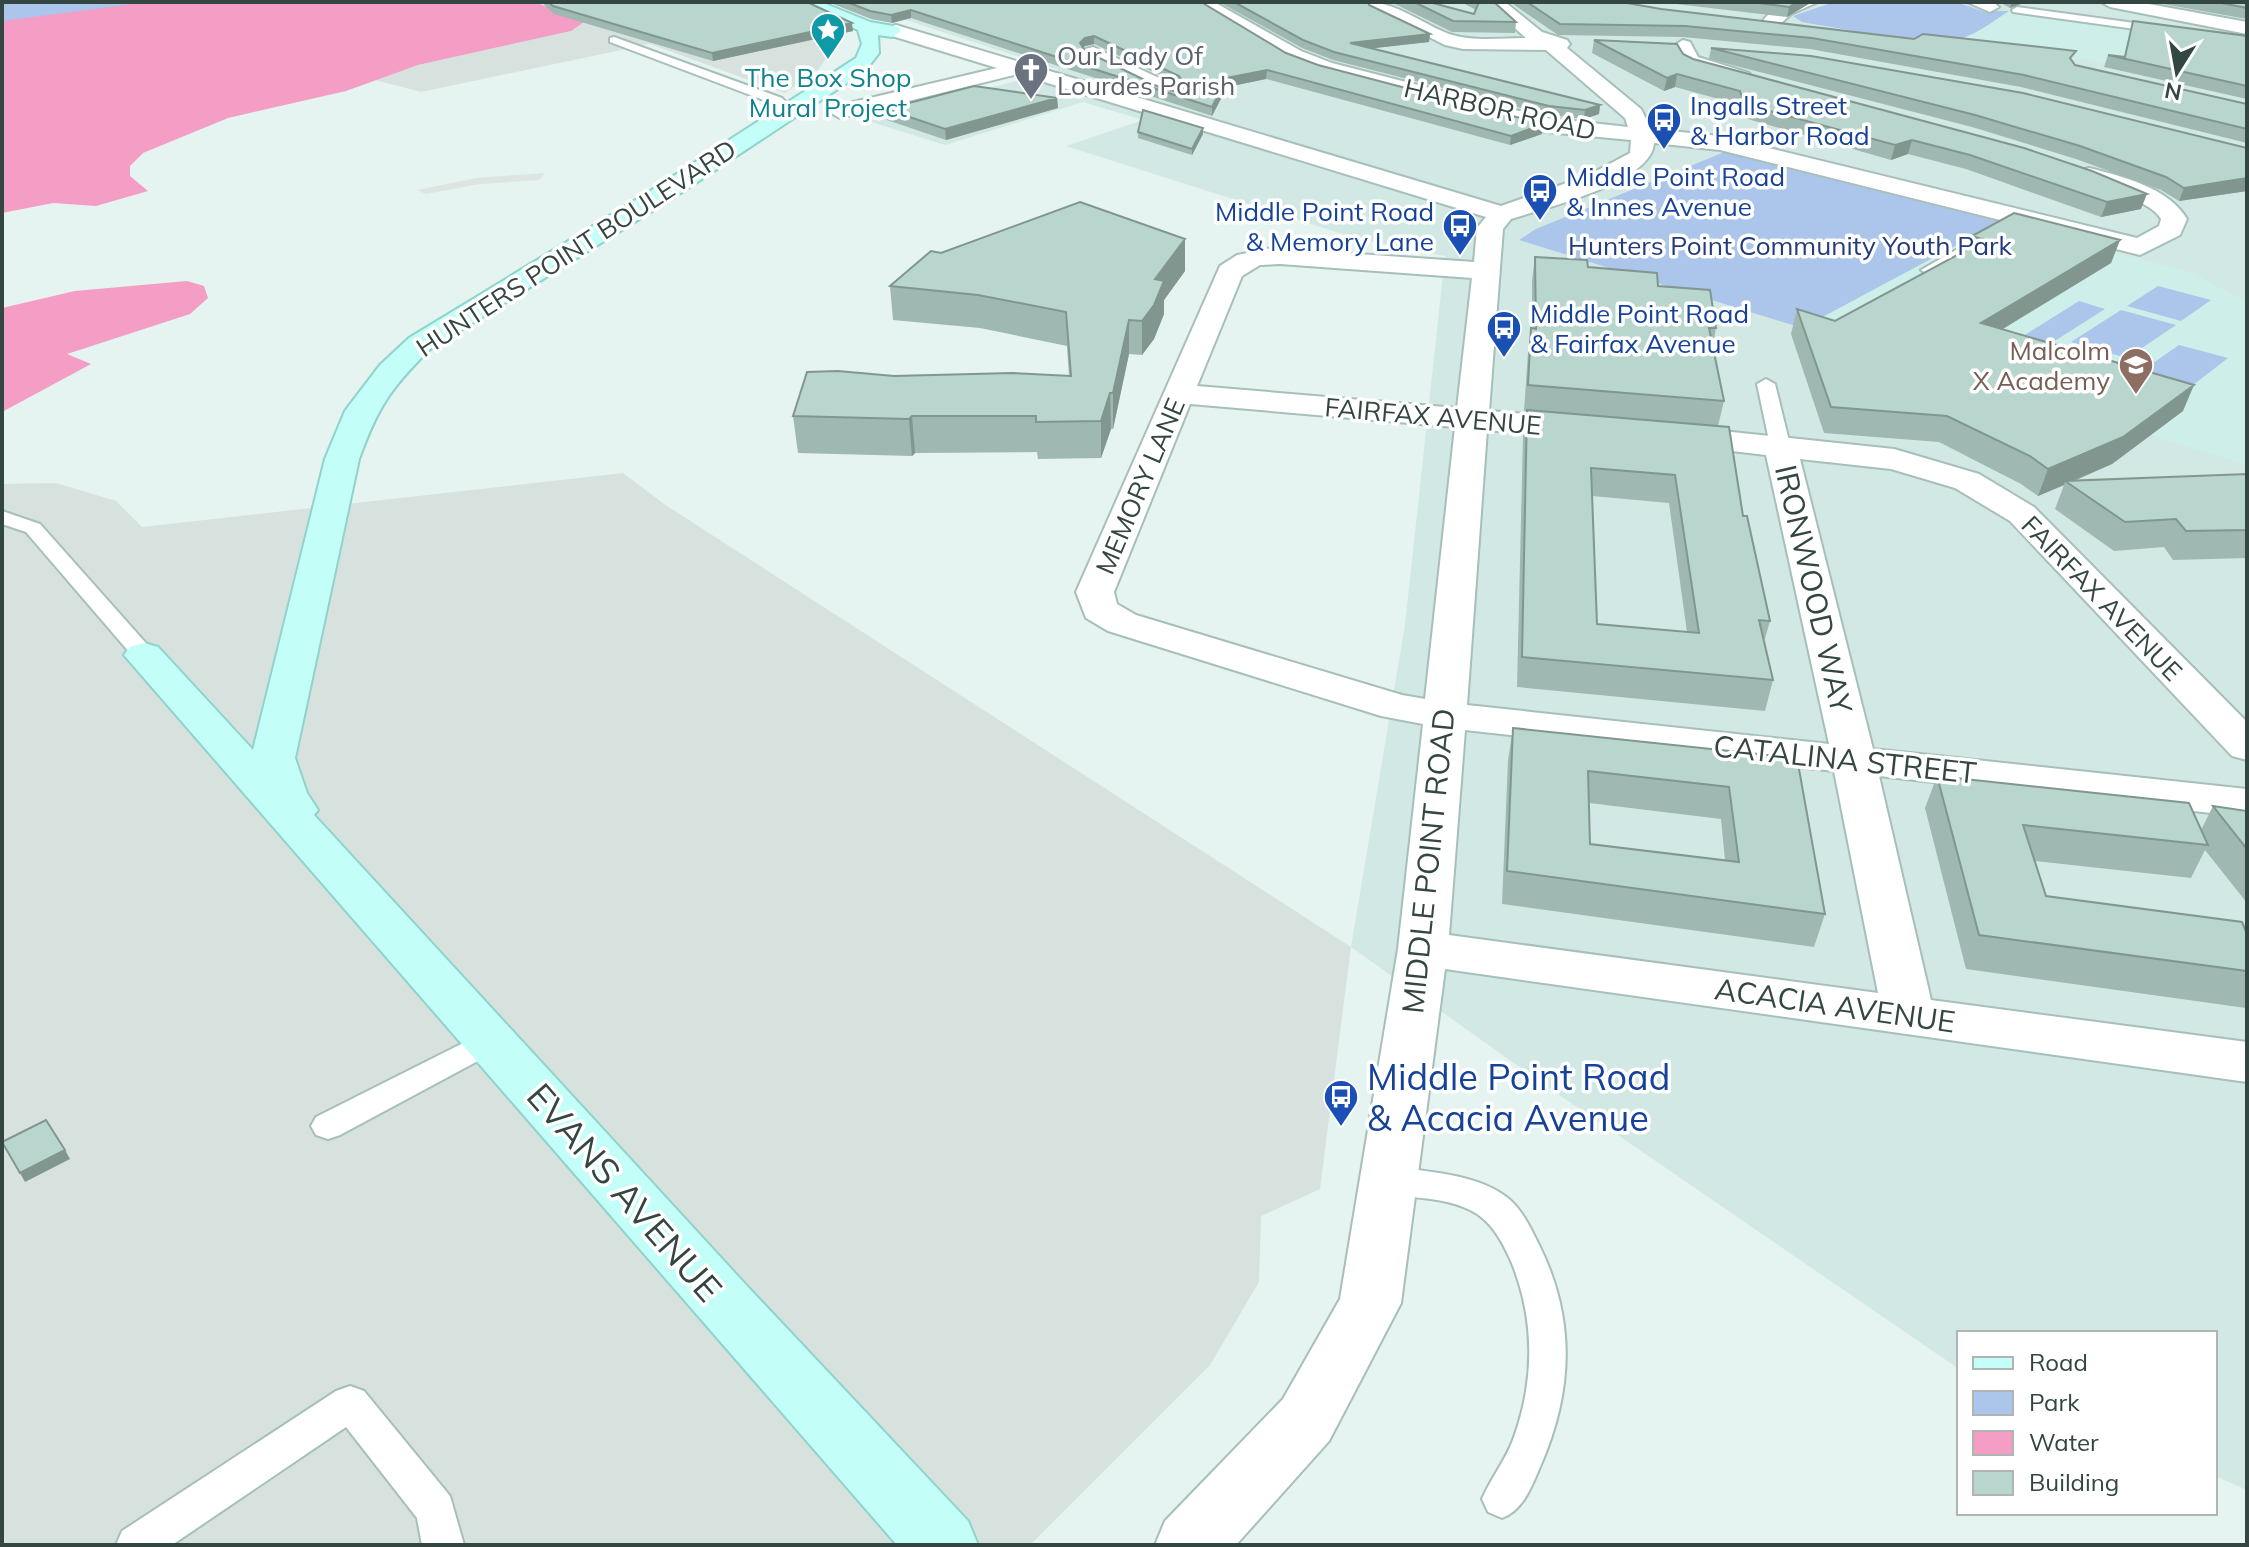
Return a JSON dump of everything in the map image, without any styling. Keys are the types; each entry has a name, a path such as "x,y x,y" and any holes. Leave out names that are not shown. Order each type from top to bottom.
{"main road":[{"path":"804,2 865,27 896,31"},
{"name":"HUNTERS POINT BOULEVARD","path":"311,837 285,793 273,758 342,459 361,411 391,371 419,344 858,67 870,56 873,44 865,27"},
{"path":"789,112 840,112"},
{"path":"144,655 207,729 311,837"},
{"name":"EVANS AVENUE","path":"311,837 793,1383 943,1545"}],"street":[{"name":"HARBOR ROAD","path":"1201,2 1294,55 1325,67 1547,125 1720,143 2140,247 2171,230 2174,219 2168,208 2151,198 2067,167"},
{"path":"1376,2 1376,6 1445,39 1485,45 1582,43"},
{"path":"896,31 1502,214 1621,171 1640,155 1641,126 1633,114 1552,45 1535,36 1494,2"},
{"path":"1799,26 1762,22 1809,2"},
{"path":"2110,2 2247,28"},
{"path":"1713,49 1676,46 1698,65 1764,83"},
{"path":"1093,53 1188,99 1179,116"},
{"path":"840,112 1020,68"},
{"name":"MIDDLE POINT ROAD","path":"1190,1545 1306,1420 1370,1303 1423,949 1490,228 1502,214"},
{"name":"MEMORY LANE","path":"1443,715 1396,707 1122,623 1100,610 1095,592 1230,272 1249,258 1280,256 1487,271"},
{"name":"FAIRFAX AVENUE","path":"1178,394 1780,445 1894,459 1967,481 2022,514 2247,747"},
{"name":"IRONWOOD WAY","path":"1780,445 1908,1015"},
{"name":"CATALINA STREET","path":"1443,715 2247,803"},
{"name":"ACACIA AVENUE","path":"1423,949 2247,1062"}],"lane":[{"path":"2017,10 2175,32"},
{"path":"614,40 778,101 789,112"},
{"path":"1929,270 2022,218"},
{"path":"1766,384 1780,445"},
{"path":"2,517 33,528 144,655"},
{"path":"328,1126 491,1040"},
{"path":"1387,1180 1455,1192 1487,1203 1507,1220 1531,1265 1549,1324 1550,1350 1544,1409 1516,1478 1502,1499"},
{"path":"137,1545 350,1403 436,1510 443,1545"}],"shaded area":[{"path":"535,2 770,2 823,30 834,46 819,69 785,93 650,44 421,92 375,80 418,65 571,31 552,6"},
{"path":"851,2 2247,2 2247,1490 2217,1477 2217,1331 1957,1331 1957,1368 1536,1079 1351,947 1405,625 1445,256 1355,238 1066,146 1143,120 1083,102 945,145 865,120 1059,70"},
{"path":"2009,11 2247,45 2247,90 1965,37"},
{"path":"545,173 539,180 480,184 426,194 417,190 477,178"},
{"name":"Malcolm X Academy","path":"1998,223 2191,272 2247,302 2247,465 1802,328"},
{"path":"623,473 664,504 1351,947 1320,1189 1261,1216 1259,1282 1210,1365 1030,1545 2,1545 2,484 56,483 116,501 142,527"}],"green space":[{"path":"2,2 195,2 2,29"},
{"path":"1834,2 1956,2 1982,11 2009,11 1971,35 1931,40 1802,22 1793,16"},
{"name":"Hunters Point Community Youth Park","path":"1727,151 1998,219 1998,223 1802,328 1519,240 1536,229"},
{"path":"2158,286 2211,300 2181,321 2127,306"},
{"path":"2079,301 2105,309 2023,361 1996,353"},
{"path":"2121,310 2176,325 2127,358 2071,342"},
{"path":"2179,345 2228,358 2180,395 2129,380"}],"water":[{"path":"149,2 535,2 584,22 571,31 418,65 346,91 228,118 143,153 130,166 130,176 148,191 96,206 53,203 2,213 2,21"},
{"path":"187,281 204,286 208,298 190,314 67,354 91,364 2,412 2,308 75,291"}],"building":[{"path":"548,2 807,2 852,23 712,53"},
{"path":"847,2 1201,2 1286,53 1318,65 1543,124 1511,136 1267,70 1227,78 1212,107 911,10 891,15","holes":["1094,36 1179,76 1184,83 1173,91 1163,89 1085,51 1080,43"]},
{"path":"1234,2 1368,2 1430,34 1350,43 1600,105 1585,110 1549,106 1334,52 1303,40"},
{"path":"1414,2 1429,2 1474,14 1479,2 1494,2 1516,22 1453,21"},
{"path":"1527,2 1621,2 1914,39 1923,34 2076,51 2070,58 2075,65 2247,104 2247,129 2024,75 1812,38 1685,26 1560,24"},
{"path":"1750,2 1797,2 1789,7"},
{"path":"2216,2 2247,2 2247,8"},
{"path":"2133,21 2247,36 2247,86 2108,55 2125,57"},
{"path":"1594,40 1677,44 1683,54 1693,59 2024,148 2147,194 2107,202 1970,155 1912,140 1895,145 1744,104 1740,91 1677,74 1667,78"},
{"path":"1711,48 1811,56 2023,93 2247,148 2247,178 2184,188 2166,177 2080,146 1975,115"},
{"path":"974,86 1057,98 945,129 886,109"},
{"path":"1143,110 1203,128 1192,149 1138,132"},
{"path":"1080,202 1185,239 1155,279 1164,281 1154,305 1142,321 1129,320 1113,393 1110,393 1101,421 1036,422 1036,416 912,416 909,419 793,416 807,372 838,371 894,376 1012,373 1071,376 1066,312 978,295 890,286 931,251 941,253"},
{"path":"2014,213 2120,240 1981,323 2194,385 2123,437 2048,469 2030,456 1947,416 1831,407 1797,309 1835,321 1985,240 1972,236"},
{"path":"1535,257 1587,260 1588,267 1657,273 1658,286 1710,290 1716,328 1709,328 1724,401 1528,385 1531,328 1536,329"},
{"path":"1527,410 1729,427 1743,516 1747,516 1770,621 1759,620 1773,680 1522,657","holes":["1591,468 1675,475 1699,633 1597,624"]},
{"path":"2247,474 2247,530 2186,531 2176,519 2125,522 2065,481"},
{"path":"1513,728 1797,758 1825,914 1507,871","holes":["1588,771 1729,787 1739,862 1590,844"]},
{"path":"1937,776 2189,803 2208,845 2023,825 2046,896 2242,922 2247,934 2247,971 1979,935"},
{"path":"2213,806 2247,811 2247,849"},
{"path":"46,1120 65,1150 20,1173 2,1142"}],"place":[{"name":"The Box Shop Mural Project","path":"828,61"},
{"name":"Our Lady Of Lourdes Parish","path":"1031,101"},
{"name":"Ingalls Street & Harbor Road","path":"1664,151"},
{"name":"Middle Point Road & Innes Avenue","path":"1540,222"},
{"name":"Middle Point Road & Memory Lane","path":"1460,257"},
{"name":"Middle Point Road & Fairfax Avenue","path":"1504,359"},
{"name":"Malcolm X Academy","path":"2136,396"},
{"name":"Middle Point Road & Acacia Avenue","path":"1341,1128"}]}
